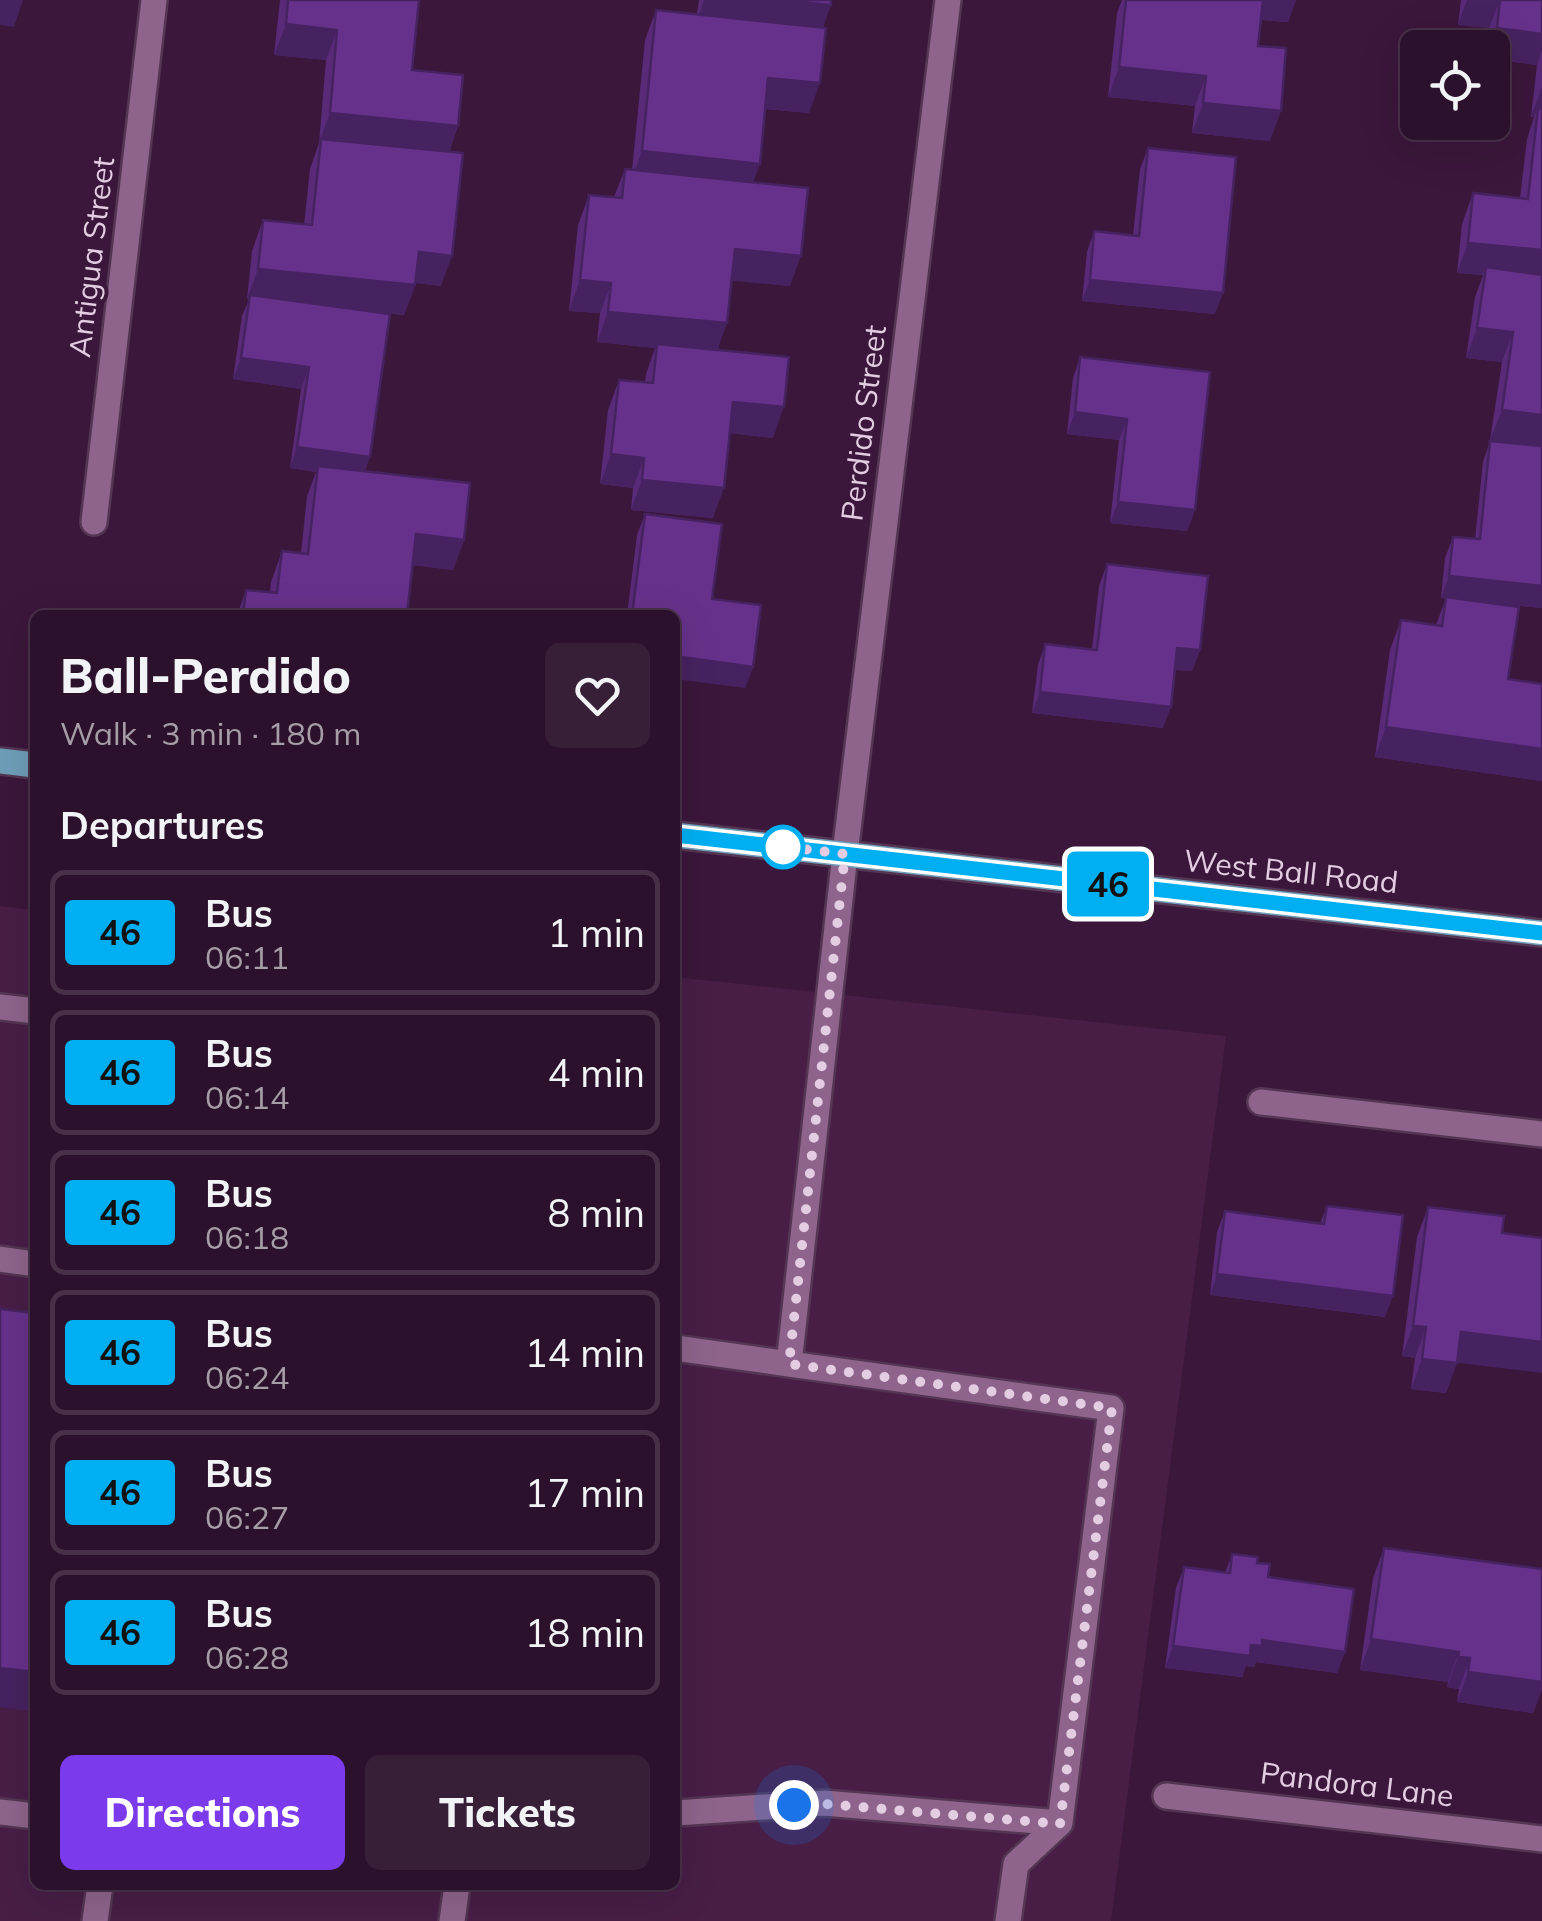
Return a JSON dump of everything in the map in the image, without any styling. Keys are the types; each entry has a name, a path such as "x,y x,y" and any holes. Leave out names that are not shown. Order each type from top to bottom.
{"main road":[{"path":"0,762 30,765"},
{"name":"West Ball Road","path":"680,836 1542,933"}],"street":[{"name":"Antigua Street","path":"94,522 154,0"},
{"name":"Perdido Street","path":"789,1364 845,854 948,0"},
{"path":"0,1007 30,1010"},
{"path":"1261,1102 1542,1134"},
{"path":"0,1259 30,1263"},
{"path":"680,1349 1112,1408 1060,1824 1016,1864 1008,1921"},
{"name":"Pandora Lane","path":"1166,1796 1542,1839"},
{"path":"680,1814 824,1804 1060,1824"},
{"path":"0,1812 30,1815"},
{"path":"95,1921 99,1890"},
{"path":"452,1921 456,1890"}],"shaded area":[{"path":"0,906 30,909 30,1890 680,1890 680,978 1226,1036 1111,1921 0,1921"}],"building":[{"path":"288,0 419,0 412,70 463,75 458,126 330,113 337,30 286,24"},
{"path":"780,0 831,0 831,5"},
{"path":"1126,0 1263,0 1258,46 1286,48 1281,111 1203,103 1206,76 1119,67"},
{"path":"1500,0 1542,0 1542,34 1497,28"},
{"path":"656,10 826,28 820,83 768,78 760,164 642,151"},
{"path":"1538,108 1542,109 1542,250 1468,243 1473,193 1528,199"},
{"path":"321,139 463,153 452,256 419,252 415,285 258,269 263,220 312,225"},
{"path":"1148,148 1236,157 1223,293 1090,280 1094,231 1139,236"},
{"path":"625,169 808,188 801,256 735,249 727,323 608,312 611,283 580,280 589,195 622,198"},
{"path":"1486,267 1542,275 1542,415 1502,410 1513,332 1477,328"},
{"path":"250,295 390,314 370,457 297,447 309,367 241,358"},
{"path":"657,344 789,357 784,407 733,402 724,488 642,480 644,458 611,454 619,380 653,383"},
{"path":"1080,357 1210,372 1195,510 1118,502 1127,419 1075,412"},
{"path":"1490,441 1542,446 1542,586 1449,576 1453,537 1480,539"},
{"path":"318,466 470,483 464,540 416,534 408,610 244,610 246,590 277,593 282,551 308,554"},
{"path":"645,514 722,524 712,599 761,605 753,667 680,657 680,610 633,610"},
{"path":"1107,564 1208,576 1200,650 1177,648 1171,707 1040,692 1045,644 1097,650"},
{"path":"1446,597 1519,607 1508,679 1542,684 1542,749 1386,727 1401,620 1442,626"},
{"path":"1327,1206 1403,1215 1393,1296 1217,1274 1225,1211 1324,1224"},
{"path":"1428,1207 1504,1216 1502,1233 1542,1238 1542,1342 1461,1332 1457,1363 1422,1359 1426,1327 1413,1326"},
{"path":"0,1309 30,1312 30,1671 0,1668"},
{"path":"1384,1548 1542,1569 1542,1682 1468,1672 1470,1658 1458,1657 1459,1652 1371,1639"},
{"path":"1232,1554 1258,1557 1257,1563 1270,1564 1268,1577 1354,1589 1345,1652 1262,1640 1262,1646 1251,1645 1250,1656 1173,1646 1184,1567 1230,1573"}],"bus line":[{"name":"46","path":"680,836 1542,933"}],"route":[{"path":"783,847 777,846 845,854 789,1364 1112,1408 1060,1824 824,1804 794,1805"}]}
